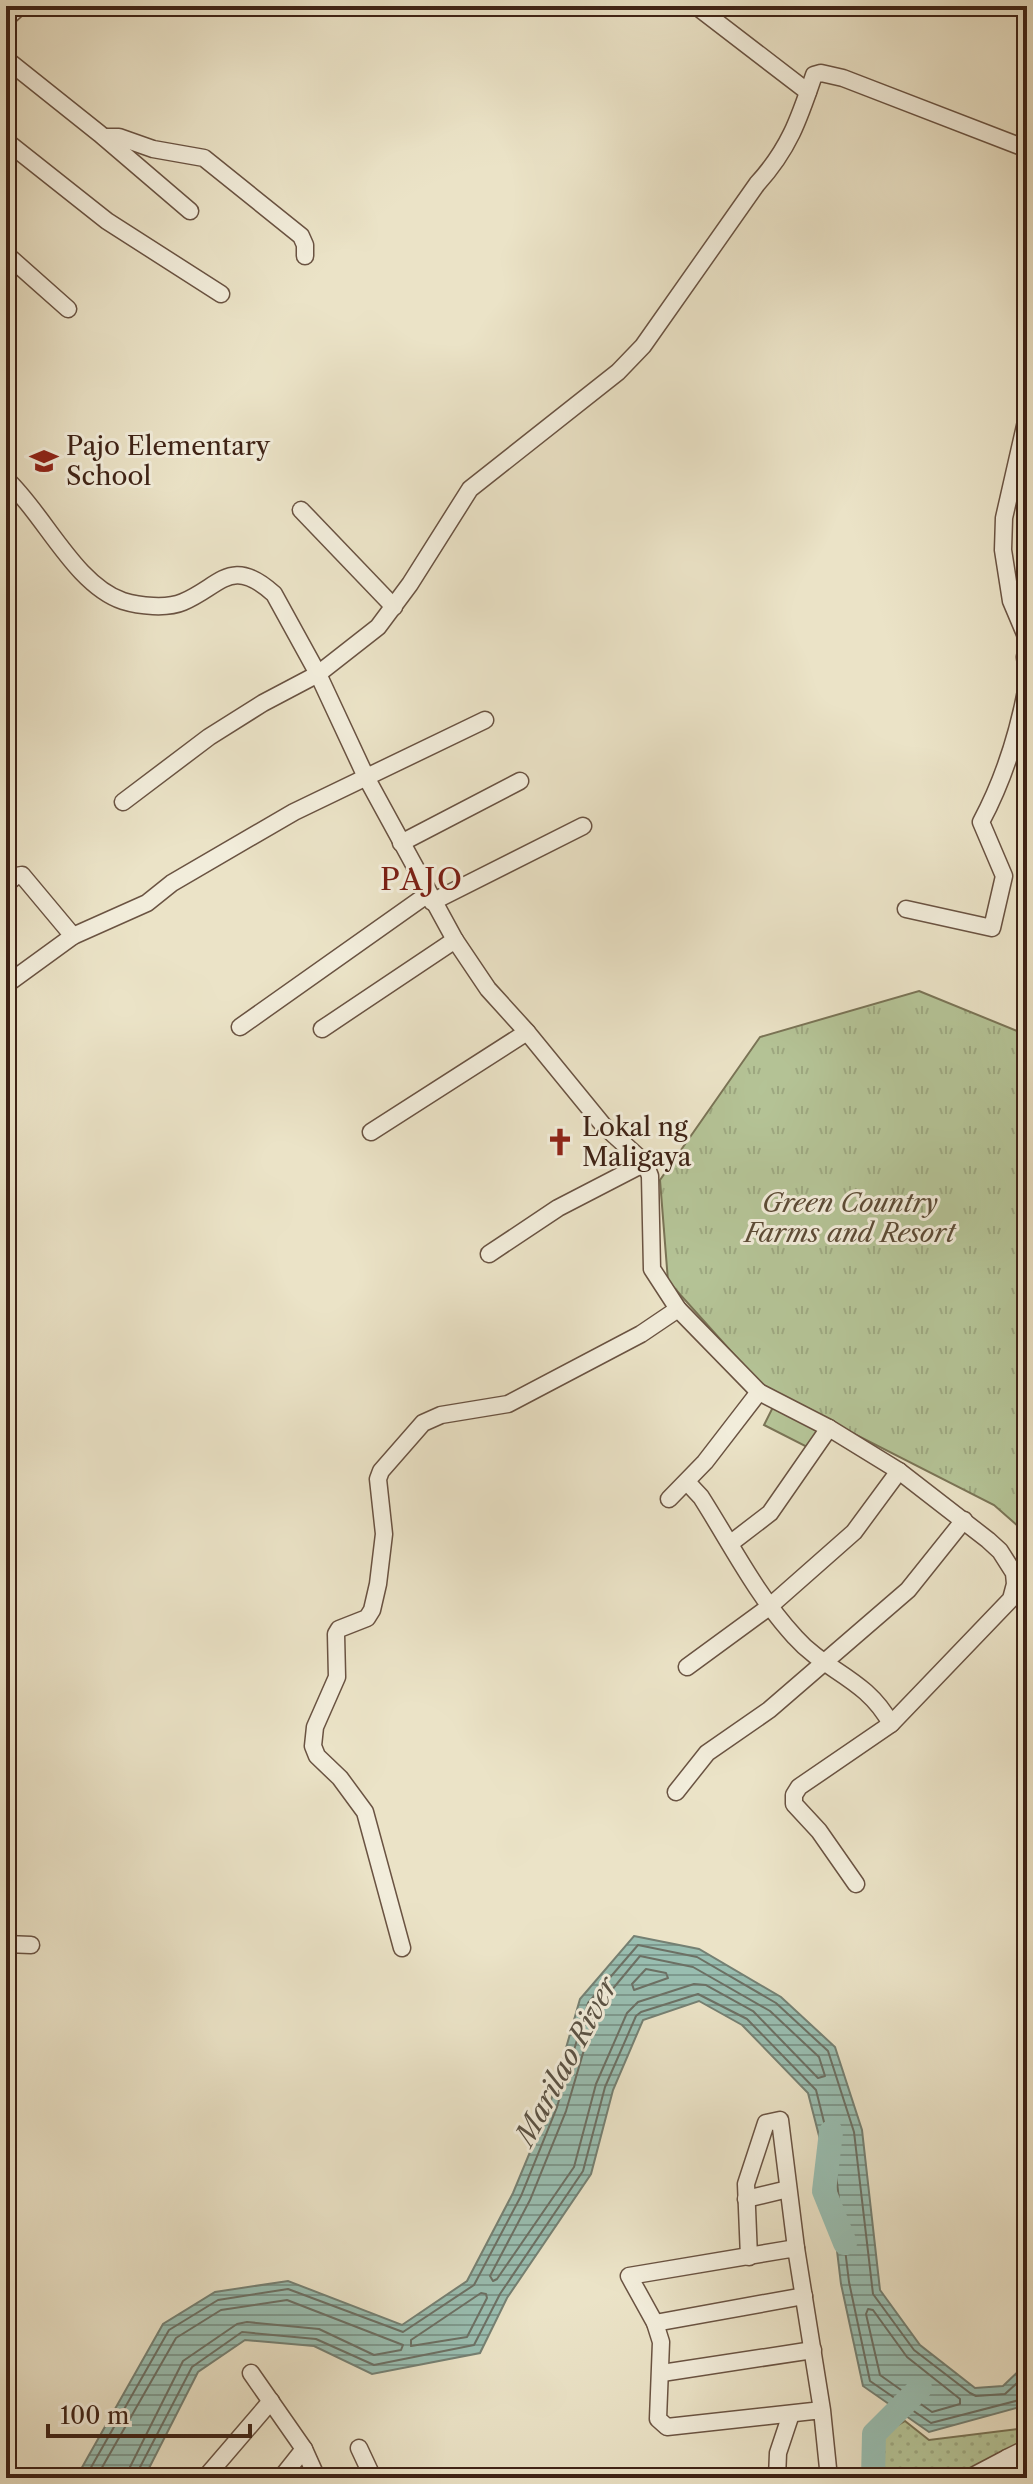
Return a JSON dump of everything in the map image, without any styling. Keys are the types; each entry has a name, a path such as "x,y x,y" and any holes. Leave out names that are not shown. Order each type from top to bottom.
{"street":[{"path":"6,19 20,6"},
{"path":"696,6 808,92"},
{"path":"6,59 190,211"},
{"path":"123,802 209,737 263,703 318,674 378,627 470,489 618,372 643,346 757,184 777,162 788,144 814,75 821,73 843,78 1027,149"},
{"path":"104,137 119,137 153,149 204,158 301,236 305,256"},
{"path":"6,141 107,221 221,294"},
{"path":"6,254 68,309"},
{"path":"1027,417 1004,518 1003,550 1011,601 1025,634 1027,673"},
{"path":"6,479 25,497 86,578 121,601 143,606 181,603 227,574 241,575 274,594 318,674 366,777 455,940 488,989 603,1125 645,1163 650,1176 652,1269 678,1309 759,1392 829,1428 899,1471 1000,1551 1014,1573 1011,1599 891,1724 799,1787 794,1795 794,1804 819,1831 856,1884"},
{"path":"301,510 394,607"},
{"path":"906,909 992,928 1004,876 981,822 1017,736 1027,686"},
{"path":"7,984 73,936 147,903 172,883 294,812 485,720"},
{"path":"401,843 520,781"},
{"path":"240,1027 430,898 583,826"},
{"path":"6,884 22,875 73,936"},
{"path":"322,1029 455,940"},
{"path":"371,1132 527,1032"},
{"path":"489,1254 558,1208 645,1163"},
{"path":"402,1948 365,1812 358,1799 317,1756 313,1738 337,1677 336,1634 339,1629 367,1618 372,1610 384,1534 378,1488 381,1471 423,1423 441,1415 508,1404 641,1334 678,1309"},
{"path":"669,1499 752,1405 759,1392"},
{"path":"731,1543 770,1513 829,1428"},
{"path":"687,1667 769,1607 854,1532 899,1471"},
{"path":"687,1482 701,1497 769,1607 805,1648 869,1693 891,1724"},
{"path":"676,1792 707,1753 769,1710 908,1590 964,1520"},
{"path":"6,1944 31,1945"},
{"path":"749,2257 746,2184 766,2123 780,2120 829,2478"},
{"path":"746,2199 788,2189"},
{"path":"796,2248 629,2276 655,2323 662,2353 658,2419 667,2427 822,2410"},
{"path":"655,2323 804,2296"},
{"path":"662,2373 813,2350"},
{"path":"251,2373 304,2449 317,2478"},
{"path":"205,2478 271,2401"},
{"path":"777,2478 778,2453 791,2414"},
{"path":"359,2448 373,2478"},
{"path":"969,2478 1027,2448"},
{"path":"281,2478 304,2449"},
{"path":"1007,2458 1018,2478"}],"green space":[{"name":"Green Country Farms and Resort","path":"919,991 1027,1035 1027,1534 994,1505 764,1388 668,1281 660,1180 760,1037"},
{"path":"776,1401 824,1426 811,1449 764,1425"},
{"path":"905,2421 929,2440 1027,2428 1027,2478 878,2478 878,2437"}],"water":[{"path":"634,1936 699,1949 781,1997 835,2047 862,2130 880,2290 920,2345 975,2388 1003,2386 1027,2363 1027,2405 929,2432 863,2386 841,2284 827,2167 808,2093 742,2025 699,2001 643,2020 613,2090 591,2174 507,2298 480,2353 372,2374 314,2346 245,2340 198,2372 144,2478 76,2478 163,2324 215,2292 288,2281 402,2325 467,2281 513,2193 550,2104 580,1999"}],"waterway":[{"name":"Marilao River","path":"831,2132 824,2191 845,2243"},
{"path":"873,2478 874,2434 920,2388"}],"place":[{"name":"Pajo Elementary School","path":"44,461"},
{"name":"Lokal ng Maligaya","path":"560,1142"}],"district":[{"name":"PAJO","path":"422,880"}]}
